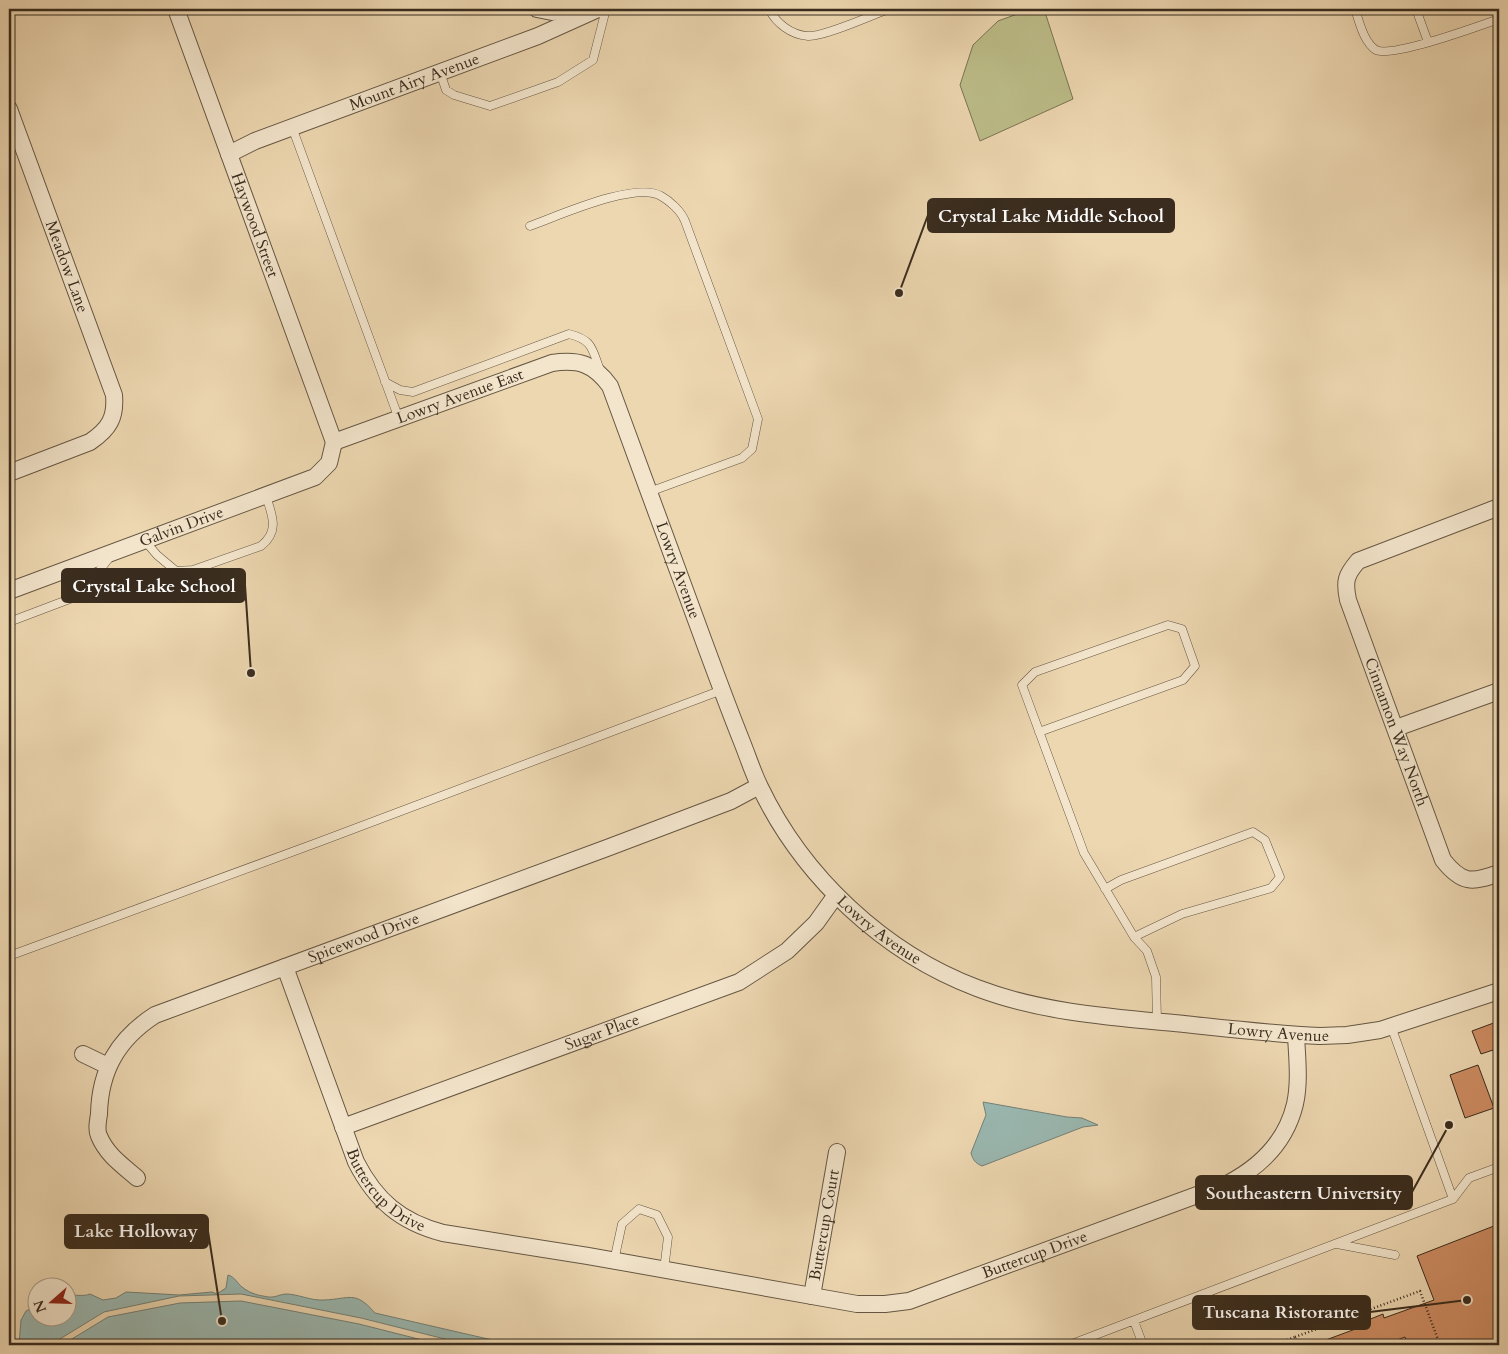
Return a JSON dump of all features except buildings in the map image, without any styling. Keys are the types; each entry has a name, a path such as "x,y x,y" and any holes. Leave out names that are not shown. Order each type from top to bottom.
{"street":[{"name":"Haywood Street","path":"176,9 334,442"},
{"path":"537,9 552,12 578,9"},
{"name":"Mount Airy Avenue","path":"229,154 255,141 538,36 598,9"},
{"name":"Meadow Lane","path":"9,109 114,395 116,409 109,424 101,434 90,442 9,472"},
{"name":"Lowry Avenue East","path":"334,442 552,363 569,361 587,366 601,374"},
{"name":"Lowry Avenue","path":"601,374 610,386 759,786 808,864 836,895 900,949 923,963 978,988 1053,1010 1296,1035 1347,1035 1380,1030 1499,991"},
{"name":"Galvin Drive","path":"9,592 315,477 329,463 334,442"},
{"name":"Cinnamon Way North","path":"1499,508 1358,560 1348,572 1346,588 1348,600 1443,860 1454,874 1467,880 1484,879 1499,873"},
{"path":"1396,728 1499,691"},
{"name":"Spicewood Drive","path":"137,1178 106,1152 98,1134 99,1100 108,1066 123,1041 154,1015 731,802 759,786"},
{"name":"Sugar Place","path":"343,1127 739,982 787,951 816,923 836,895"},
{"name":"Buttercup Drive","path":"285,967 356,1162 366,1182 384,1203 404,1218 423,1228 443,1234 614,1261 857,1304 885,1304 910,1301 1227,1184 1247,1174 1268,1156 1284,1132 1295,1104 1298,1078 1296,1035"},
{"path":"82,1054 108,1066"},
{"name":"Buttercup Court","path":"812,1296 837,1152"}],"lane":[{"path":"440,72 446,90 454,95 490,106 558,82 592,60 606,9"},
{"path":"769,9 775,21 791,32 808,36 821,34 889,9"},
{"path":"1355,9 1367,40 1376,50 1395,50 1428,42 1499,19"},
{"path":"1416,9 1428,42"},
{"path":"292,127 399,419"},
{"path":"530,226 606,198 638,192 660,195 682,213 758,418 752,449 742,458 649,492"},
{"path":"385,382 400,390 413,392 569,334 582,337 592,347 601,374"},
{"path":"145,541 156,555 176,572 193,570 261,546 270,539 273,531 273,517 266,496"},
{"path":"9,622 75,597 89,584 112,553"},
{"path":"1039,732 1184,680 1195,666 1182,629 1168,625 1035,672 1022,685 1039,732 1084,853 1134,937 1147,951 1156,977 1157,1022"},
{"path":"9,956 320,842 722,690"},
{"path":"1105,889 1121,880 1253,832 1265,840 1280,877 1271,888 1182,914 1134,937"},
{"path":"1391,1026 1453,1199"},
{"path":"1068,1345 1453,1199 1469,1178 1499,1167"},
{"path":"614,1261 622,1224 639,1209 657,1215 668,1237 664,1270"},
{"path":"1335,1244 1395,1255"},
{"path":"1134,1321 1143,1345"}],"path":[{"path":"1274,1345 1420,1291 1440,1345"},
{"path":"1295,1337 1298,1345"}],"green space":[{"path":"1031,9 1044,9 1073,99 980,141 960,85 973,45 998,21"}],"water":[{"path":"983,1102 1082,1118 1098,1125 1083,1127 982,1166 975,1161 971,1153 986,1115"},
{"path":"228,1275 244,1289 258,1295 270,1297 291,1294 319,1300 352,1298 362,1301 375,1313 514,1345 469,1345 361,1318 241,1294 179,1296 104,1312 50,1345 19,1345 21,1320 28,1310 28,1326 78,1326 78,1295 90,1294 103,1300 116,1298 126,1292 179,1295 212,1292 217,1294 226,1288"},
{"path":"241,1301 359,1324 442,1345 62,1345 108,1317 180,1303"}],"place":[{"name":"Crystal Lake Middle School","path":"899,293"},
{"name":"Crystal Lake School","path":"251,673"},
{"name":"Southeastern University","path":"1449,1125"},
{"name":"Tuscana Ristorante","path":"1467,1300"},
{"name":"Lake Holloway","path":"222,1321"}]}
